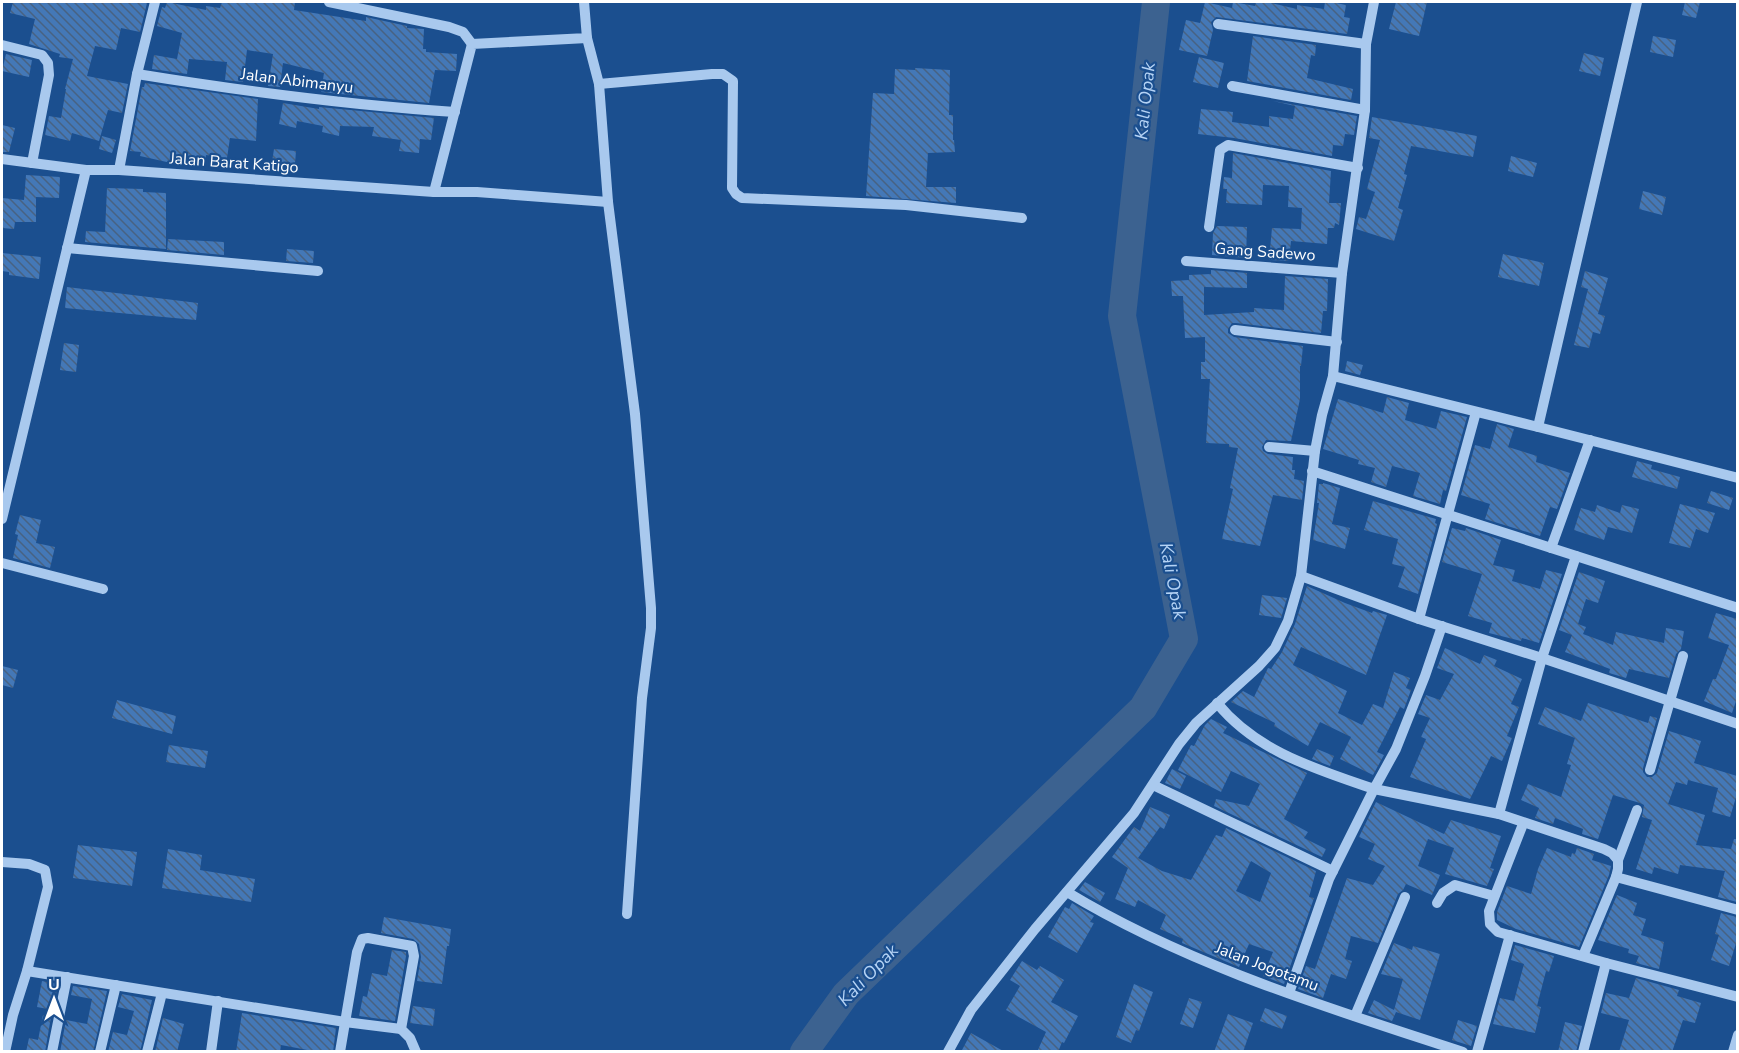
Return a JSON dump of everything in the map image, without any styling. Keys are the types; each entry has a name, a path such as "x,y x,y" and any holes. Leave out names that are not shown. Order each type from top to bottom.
{"street":[{"path":"119,170 137,74 155,2"},
{"path":"329,2 357,4 449,27 463,32 472,44"},
{"path":"584,2 587,38 599,84 608,202 635,414 651,628 642,698 627,914"},
{"path":"948,1052 971,1010 1035,929 1134,813 1179,744 1196,723 1275,648 1288,621 1301,576 1315,451 1333,376 1342,273 1365,110 1366,44 1374,2"},
{"path":"1538,427 1637,2"},
{"path":"1218,24 1366,44"},
{"path":"472,44 587,38"},
{"path":"434,192 472,44"},
{"path":"2,45 42,55 48,63 49,75 32,163"},
{"name":"Jalan Abimanyu","path":"137,74 212,86 417,110 455,112"},
{"path":"599,84 712,74 723,74 733,81 732,188 742,198 906,206 1022,218"},
{"path":"1232,86 1365,110"},
{"path":"1209,227 1220,150 1228,145 1358,168"},
{"name":"Jalan Barat Katigo","path":"2,159 86,170 119,170 608,202"},
{"path":"2,519 86,170"},
{"path":"67,248 318,271"},
{"name":"Gang Sadewo","path":"1186,261 1342,273"},
{"path":"1235,330 1336,342"},
{"path":"1333,376 1737,478"},
{"path":"1419,619 1476,412"},
{"path":"1551,548 1590,440"},
{"path":"1269,447 1315,451"},
{"path":"1312,471 1737,608"},
{"path":"1499,814 1542,658 1576,556"},
{"path":"2,563 103,589"},
{"path":"1301,576 1419,619 1737,724"},
{"path":"1289,993 1318,907 1333,871 1396,749 1442,626"},
{"path":"1650,770 1683,656"},
{"path":"1217,703 1240,727 1285,756 1302,764 1374,789 1499,814 1604,849 1618,860"},
{"path":"1153,785 1333,871"},
{"path":"1583,956 1616,877 1618,860 1637,810"},
{"path":"1524,824 1488,911 1490,924 1498,932 1737,997"},
{"path":"2,862 29,864 45,870 48,887 27,971 7,1014 5,1052"},
{"path":"1616,877 1737,910"},
{"path":"1437,903 1443,893 1455,885 1494,896"},
{"name":"Jalan Jogotamu","path":"1067,892 1103,914 1233,972 1463,1052"},
{"path":"1355,1016 1405,897"},
{"path":"1477,1052 1510,935"},
{"path":"340,1052 362,939 410,945 414,953 401,1029"},
{"path":"1583,1052 1606,963"},
{"path":"27,971 401,1029 410,1038 416,1052"},
{"path":"52,1052 67,977"},
{"path":"100,1052 116,985"},
{"path":"147,1052 162,993"},
{"path":"211,1052 218,1001"},
{"path":"1733,1052 1737,1035"}],"building":[{"path":"13,2 147,3 140,32 121,28 116,50 95,46 87,76 128,84 122,113 108,110 99,141 72,133 70,141 45,135 49,116 61,118 65,89 73,59 59,57 60,54 29,44 35,19 10,13"},
{"path":"167,2 206,10 206,6 220,8 222,2 295,2 294,10 366,21 366,17 407,26 407,28 424,29 423,49 426,49 426,52 457,54 456,71 435,70 429,103 321,92 324,73 283,63 280,87 268,86 273,54 247,50 243,82 225,80 227,62 189,59 187,74 152,69 154,55 177,59 182,33 157,26 162,7 165,8"},
{"path":"1205,2 1232,8 1233,2 1255,6 1256,2 1271,2 1297,9 1297,5 1324,9 1325,2 1331,2 1346,5 1344,17 1350,18 1347,34 1216,17 1211,22 1213,30 1207,56 1179,50 1186,20 1200,23"},
{"path":"1396,2 1427,2 1419,36 1389,29"},
{"path":"1685,2 1700,2 1696,18 1682,15"},
{"path":"1253,36 1316,45 1315,56 1311,55 1307,78 1353,89 1351,100 1247,81"},
{"path":"1653,36 1676,40 1673,57 1650,52"},
{"path":"1584,53 1604,58 1600,76 1579,71"},
{"path":"6,54 32,60 29,77 2,71"},
{"path":"1199,57 1224,63 1218,88 1193,82"},
{"path":"915,68 950,70 949,115 953,115 955,152 928,153 926,187 956,187 956,203 866,196 873,93 894,94 895,69 915,70"},
{"path":"145,83 258,99 256,141 230,138 227,158 206,155 205,164 181,161 180,165 140,156 141,152 130,151 142,87"},
{"path":"1273,101 1357,116 1354,135 1345,134 1343,146 1333,145 1332,156 1234,138 1198,134 1201,109 1233,112 1232,122 1269,127 1269,116 1293,119 1295,106"},
{"path":"283,103 319,109 319,107 434,118 431,140 420,139 419,153 399,151 401,140 372,136 374,127 340,126 339,136 322,132 323,126 297,121 296,128 279,124"},
{"path":"1372,117 1477,136 1473,157 1411,146 1404,174 1407,175 1398,208 1403,210 1394,241 1356,229 1359,217 1366,219 1375,192 1367,189 1380,140 1369,138"},
{"path":"2,125 15,128 9,152 2,152"},
{"path":"102,136 116,140 112,153 99,149"},
{"path":"274,149 296,151 295,164 272,162"},
{"path":"1233,153 1331,171 1329,203 1341,203 1339,225 1335,223 1334,228 1328,228 1327,244 1291,241 1289,261 1269,260 1272,228 1301,229 1302,208 1288,207 1289,186 1263,185 1262,205 1226,203 1227,189 1223,189 1224,177 1232,178"},
{"path":"1511,156 1537,163 1533,177 1508,171"},
{"path":"26,175 60,177 59,198 36,197 36,222 15,222 14,229 2,228 2,198 24,200"},
{"path":"107,188 143,189 143,192 166,193 166,249 85,242 86,231 105,232"},
{"path":"1643,191 1666,197 1662,215 1639,209"},
{"path":"1217,226 1247,227 1246,258 1212,255 1213,233"},
{"path":"168,239 224,242 224,255 167,250"},
{"path":"287,249 314,251 313,263 286,261"},
{"path":"2,253 41,257 39,279 9,275 9,272 2,271"},
{"path":"1503,254 1544,263 1539,286 1498,277"},
{"path":"1211,270 1247,273 1247,288 1204,287 1204,315 1254,312 1254,308 1284,310 1285,276 1328,279 1327,311 1323,311 1321,333 1236,323 1232,323 1228,329 1228,333 1234,337 1303,346 1300,366 1300,399 1291,441 1266,440 1262,447 1263,451 1268,454 1293,457 1294,479 1304,481 1302,500 1273,495 1260,546 1222,539 1233,489 1230,488 1238,448 1229,447 1229,444 1206,443 1210,379 1201,379 1201,362 1205,362 1205,337 1185,338 1183,296 1172,296 1171,281 1189,280 1189,275 1211,274"},
{"path":"1585,271 1608,278 1598,314 1605,316 1600,334 1593,332 1589,348 1574,345 1588,289 1581,287"},
{"path":"67,287 198,303 196,320 65,308"},
{"path":"64,343 79,345 76,372 60,370"},
{"path":"1347,361 1363,365 1360,375 1345,371"},
{"path":"1387,397 1409,403 1405,420 1436,429 1441,411 1467,417 1446,491 1443,490 1440,504 1413,496 1420,473 1392,466 1386,487 1371,482 1375,468 1358,464 1359,460 1323,449 1338,399 1383,413"},
{"path":"1497,424 1514,429 1508,447 1537,456 1536,462 1570,473 1557,509 1550,507 1540,536 1485,519 1490,504 1461,495 1475,445 1490,449"},
{"path":"1637,461 1652,465 1651,469 1680,477 1677,489 1632,477"},
{"path":"1319,484 1340,488 1332,524 1350,528 1345,549 1313,540 1319,503 1317,503"},
{"path":"1711,491 1733,498 1729,510 1707,503"},
{"path":"1373,501 1436,519 1437,524 1418,594 1398,587 1405,567 1392,564 1398,539 1364,530"},
{"path":"1680,504 1715,513 1708,533 1696,529 1690,548 1669,543"},
{"path":"1597,505 1620,513 1622,505 1639,509 1632,533 1608,527 1604,540 1574,530 1581,508 1595,512"},
{"path":"20,515 41,520 36,543 55,547 50,568 13,558 18,535 15,534"},
{"path":"1452,528 1465,531 1466,528 1501,540 1493,565 1515,570 1512,581 1540,589 1546,570 1562,574 1539,643 1489,633 1492,623 1468,616 1482,574 1442,562"},
{"path":"1579,572 1605,581 1598,603 1586,599 1578,624 1586,627 1583,634 1613,645 1616,632 1664,643 1666,628 1684,631 1681,649 1676,654 1669,678 1629,669 1626,678 1609,673 1610,669 1565,652 1572,635 1559,630"},
{"path":"1307,586 1372,613 1373,611 1387,615 1366,675 1301,647 1293,665 1347,691 1338,713 1362,725 1373,704 1383,708 1394,672 1410,678 1406,688 1411,690 1404,709 1400,707 1377,752 1384,755 1373,775 1340,759 1351,737 1320,722 1308,746 1274,726 1275,723 1231,702 1243,691 1254,697 1268,668 1271,669 1282,652 1295,624"},
{"path":"1262,595 1287,598 1281,618 1259,615"},
{"path":"1716,613 1737,619 1737,698 1732,713 1704,701 1713,679 1716,679 1729,645 1708,638"},
{"path":"1445,648 1480,664 1484,655 1497,660 1494,666 1522,679 1511,704 1519,707 1507,736 1512,738 1502,761 1491,756 1470,799 1410,777 1426,739 1421,737 1430,718 1418,714 1426,695 1440,700 1454,674 1437,668"},
{"path":"2,666 18,670 13,688 2,685"},
{"path":"117,700 176,716 172,734 112,718"},
{"path":"1588,703 1648,723 1650,716 1657,718 1643,768 1647,777 1652,777 1657,773 1669,731 1701,741 1694,763 1737,776 1737,794 1730,817 1712,812 1718,788 1688,780 1687,785 1676,782 1668,804 1705,815 1696,845 1731,849 1734,839 1737,839 1737,902 1718,897 1725,871 1680,865 1678,874 1654,867 1652,874 1636,869 1652,820 1642,817 1644,805 1640,803 1613,795 1598,839 1582,834 1583,829 1555,818 1553,824 1535,818 1539,808 1521,800 1528,784 1561,797 1571,765 1567,764 1575,738 1538,724 1545,707 1581,721"},
{"path":"1211,719 1227,727 1223,733 1307,773 1284,819 1308,832 1304,838 1326,849 1322,857 1214,806 1216,799 1249,806 1260,784 1231,771 1221,792 1178,770 1191,745 1194,746 1205,725"},
{"path":"169,745 208,751 205,768 166,762"},
{"path":"1317,749 1334,756 1330,766 1312,759"},
{"path":"1172,769 1186,776 1180,789 1165,783"},
{"path":"1376,802 1444,834 1451,820 1501,836 1490,868 1494,869 1487,886 1445,874 1454,848 1428,839 1418,866 1440,875 1432,895 1406,884 1398,894 1378,943 1351,936 1345,959 1352,961 1346,979 1331,974 1323,998 1298,989 1306,966 1315,969 1347,878 1373,885 1385,866 1368,859 1375,844 1359,837"},
{"path":"1150,807 1170,815 1164,829 1160,827 1138,858 1162,871 1191,880 1216,835 1222,837 1226,828 1316,871 1309,897 1314,898 1284,984 1263,976 1273,952 1249,944 1239,967 1182,943 1183,939 1160,929 1166,915 1138,900 1135,907 1115,899 1128,868 1112,857 1134,827 1140,831","holes":["1251,861 1271,873 1260,902 1236,891"]},
{"path":"78,845 137,852 132,886 73,878"},
{"path":"1547,848 1571,857 1577,848 1594,854 1592,860 1611,866 1579,947 1516,929 1497,920 1497,912 1507,886 1531,894"},
{"path":"168,849 202,855 200,870 255,879 251,902 162,888"},
{"path":"1085,882 1105,893 1100,902 1079,890"},
{"path":"1617,895 1637,903 1633,915 1646,919 1641,935 1664,942 1659,969 1636,963 1639,956 1628,953 1629,949 1598,940"},
{"path":"1072,903 1094,916 1090,922 1094,923 1077,953 1048,937 1065,907 1069,909"},
{"path":"1721,913 1737,917 1737,940 1729,966 1711,960 1719,935 1715,934"},
{"path":"384,917 451,929 442,984 417,981 421,957 419,944 413,939 381,933"},
{"path":"1394,943 1412,950 1413,946 1440,954 1420,1020 1396,1012 1392,1021 1368,1013 1374,1000 1394,1010 1403,979 1381,974"},
{"path":"1515,945 1554,956 1549,972 1546,971 1537,1006 1541,1007 1535,1033 1493,1024 1500,998 1514,1001 1524,964 1511,960"},
{"path":"392,950 406,952 395,1021 359,1016 363,996 367,997 372,973 387,976"},
{"path":"1022,961 1037,970 1040,966 1064,980 1051,1002 1078,1016 1058,1052 1037,1052 1046,1032 1006,1010 1020,986 1010,980"},
{"path":"1636,978 1679,990 1677,996 1701,1003 1695,1023 1683,1020 1672,1052 1619,1052 1629,1020 1601,1013 1606,993 1629,998"},
{"path":"42,981 58,984 53,1010 37,1007"},
{"path":"1134,984 1153,992 1139,1031 1136,1030 1131,1043 1116,1037"},
{"path":"73,986 107,991 93,1052 60,1052 66,1020 87,1024 92,999 71,995"},
{"path":"122,994 152,1000 140,1052 108,1052 113,1032 127,1035 134,1011 118,1007"},
{"path":"1189,998 1202,1002 1193,1028 1180,1024"},
{"path":"413,1006 435,1009 433,1026 410,1023"},
{"path":"1265,1008 1287,1016 1282,1029 1260,1021"},
{"path":"242,1013 336,1028 333,1052 318,1052 281,1045 280,1052 236,1052"},
{"path":"1228,1014 1253,1023 1243,1052 1214,1052"},
{"path":"43,1015 51,1017 45,1052 26,1052 29,1038 38,1040"},
{"path":"163,1018 184,1024 177,1052 155,1052"},
{"path":"1458,1020 1477,1026 1471,1046 1452,1040"},
{"path":"1565,1022 1582,1026 1576,1052 1558,1052"},
{"path":"971,1033 1005,1052 961,1052"}],"waterway":[{"name":"Kali Opak","path":"804,1052 846,994 1143,708 1184,639 1122,316 1156,2"}]}
